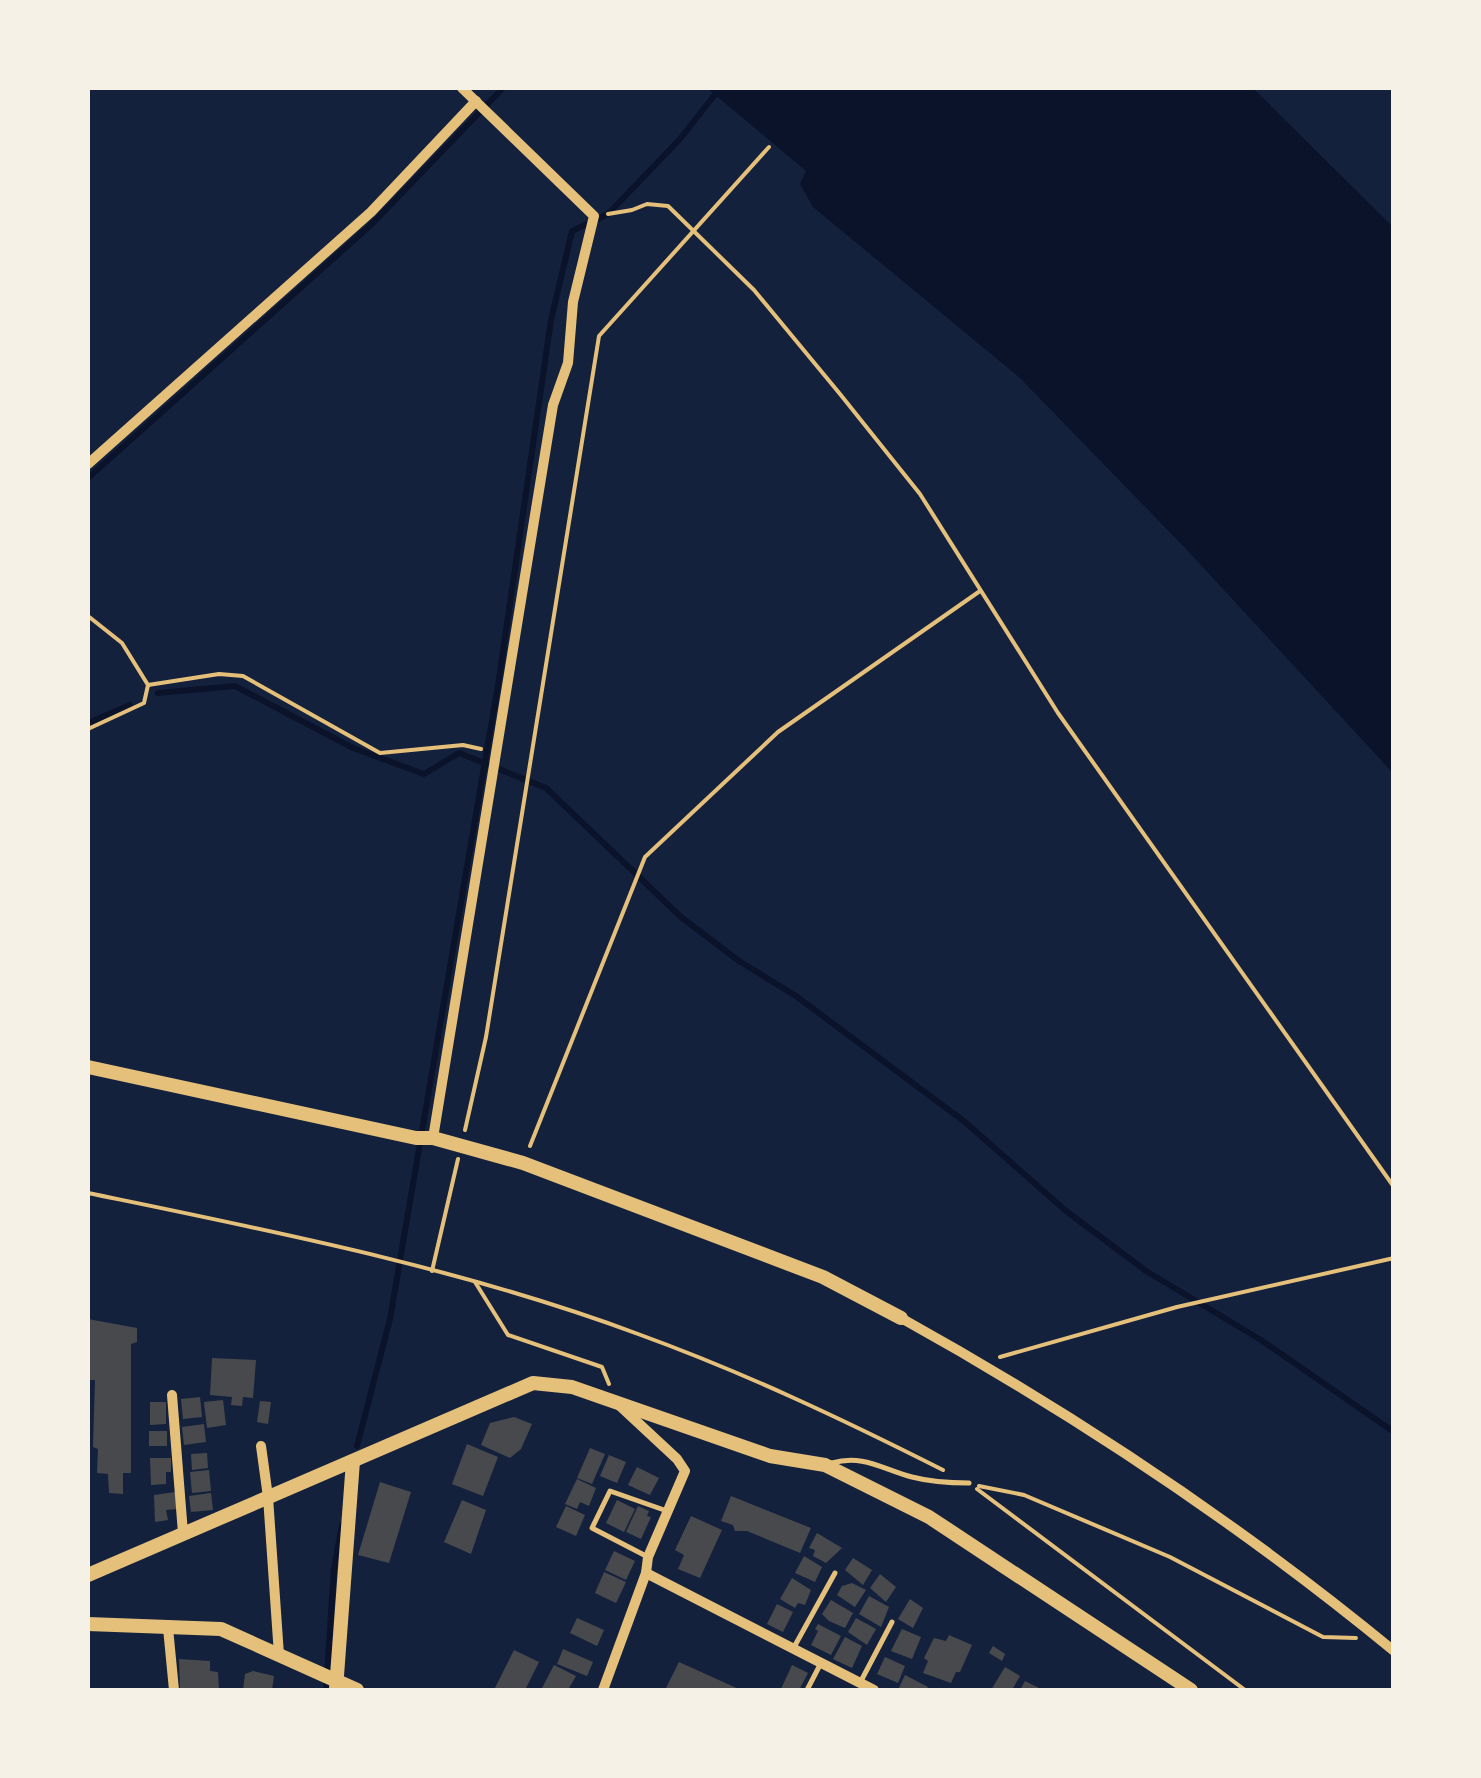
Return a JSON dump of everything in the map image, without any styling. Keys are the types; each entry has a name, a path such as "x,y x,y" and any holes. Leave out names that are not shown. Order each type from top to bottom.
{"street":[{"path":"427,1138 494,778 553,405 568,363 573,302 594,216 462,88"},
{"path":"88,464 371,212 477,101"},
{"path":"88,1066 427,1138 523,1163 823,1278 981,1363 1214,1516 1394,1652"},
{"path":"88,1575 533,1383 572,1387 770,1456 825,1465 929,1517 1190,1690"},
{"path":"172,1395 184,1533"},
{"path":"603,1690 646,1573 648,1557 685,1471 677,1458 618,1404"},
{"path":"261,1446 279,1655"},
{"path":"336,1684 353,1461"},
{"path":"646,1573 866,1688"},
{"path":"88,1624 221,1629 336,1684 358,1690"},
{"path":"168,1628 174,1690"}],"lane":[{"path":"825,1465 851,1458 941,1484 969,1483"},
{"path":"648,1557 592,1528 610,1491 668,1511"},
{"path":"794,1648 835,1572"},
{"path":"866,1688 892,1622"},
{"path":"807,1690 820,1663"}],"path":[{"path":"465,1130 486,1036 599,336 769,147"},
{"path":"594,216 647,204 668,206 754,290 920,494 1058,713 1394,1187"},
{"path":"523,1163 645,857 778,732 980,591"},
{"path":"88,616 122,643 148,685 144,703 88,729"},
{"path":"148,685 219,674 242,676 380,753 473,747"},
{"path":"432,1271 460,1148"},
{"path":"88,1194 237,1224 475,1282 636,1332 696,1356 837,1417 969,1483 1246,1690"},
{"path":"981,1363 1182,1306 1394,1258"},
{"path":"475,1282 508,1334 602,1367 618,1404"},
{"path":"969,1483 1024,1495 1170,1557 1323,1637 1347,1640 1373,1634"}],"water":[{"path":"707,88 1253,88 1393,227 1393,773 1186,549 1020,378 813,207 800,184 806,171"}],"building":[{"path":"88,1319 137,1328 137,1342 131,1344 131,1473 123,1473 123,1494 109,1493 108,1474 97,1473 98,1449 93,1447 95,1380 88,1380"},
{"path":"212,1358 256,1360 253,1398 243,1397 242,1406 231,1405 232,1397 210,1395"},
{"path":"200,1397 202,1417 183,1419 181,1399"},
{"path":"223,1400 226,1425 207,1428 204,1402"},
{"path":"260,1401 271,1402 268,1424 257,1422"},
{"path":"150,1402 166,1402 166,1424 150,1425"},
{"path":"514,1417 532,1424 521,1449 510,1458 481,1445 490,1423"},
{"path":"204,1424 206,1442 184,1445 182,1427"},
{"path":"149,1431 167,1431 167,1446 149,1446"},
{"path":"467,1444 498,1457 483,1496 452,1484"},
{"path":"590,1448 605,1454 592,1484 577,1478"},
{"path":"207,1453 208,1468 192,1470 191,1454"},
{"path":"609,1455 626,1462 617,1483 600,1476"},
{"path":"150,1458 171,1458 166,1484 151,1485"},
{"path":"637,1467 659,1478 650,1495 628,1485"},
{"path":"209,1470 211,1491 192,1493 190,1472"},
{"path":"577,1479 596,1488 589,1506 580,1502 577,1509 565,1504"},
{"path":"380,1482 411,1492 389,1563 358,1555"},
{"path":"175,1492 177,1509 166,1510 168,1520 155,1522 154,1495"},
{"path":"211,1493 213,1510 191,1512 189,1496"},
{"path":"731,1496 811,1528 800,1553 747,1531 735,1531 733,1525 721,1521"},
{"path":"462,1500 486,1510 471,1554 444,1542"},
{"path":"617,1500 635,1509 624,1532 606,1523"},
{"path":"566,1506 585,1515 576,1536 556,1527"},
{"path":"638,1506 649,1511 647,1516 651,1517 641,1539 626,1532"},
{"path":"691,1516 722,1530 700,1578 678,1569 684,1555 675,1550"},
{"path":"817,1533 842,1548 826,1563 813,1556 815,1550 809,1548"},
{"path":"614,1551 635,1561 626,1580 605,1570"},
{"path":"804,1556 822,1567 815,1582 795,1573"},
{"path":"853,1558 872,1570 863,1585 845,1570"},
{"path":"604,1572 626,1582 616,1603 595,1593"},
{"path":"880,1574 896,1587 886,1602 870,1588"},
{"path":"792,1578 811,1590 805,1605 798,1603 795,1608 780,1599"},
{"path":"852,1583 866,1590 855,1607 837,1595 842,1586"},
{"path":"869,1596 889,1607 881,1627 859,1614"},
{"path":"910,1599 923,1608 913,1628 898,1619"},
{"path":"831,1600 853,1613 845,1628 822,1614"},
{"path":"777,1604 793,1612 783,1632 767,1624"},
{"path":"577,1618 604,1630 597,1646 570,1633"},
{"path":"856,1618 876,1629 867,1645 848,1632"},
{"path":"818,1624 841,1636 831,1655 811,1645"},
{"path":"902,1629 921,1637 912,1659 891,1651"},
{"path":"949,1635 972,1645 951,1683 923,1673 928,1661 924,1658 934,1638 946,1641"},
{"path":"845,1637 862,1646 852,1668 833,1659"},
{"path":"993,1646 1005,1654 1002,1661 989,1653"},
{"path":"563,1649 593,1662 587,1676 557,1664"},
{"path":"514,1650 539,1662 525,1690 494,1690"},
{"path":"885,1657 905,1666 898,1683 877,1674"},
{"path":"179,1659 210,1661 210,1671 218,1672 219,1690 180,1690"},
{"path":"679,1662 741,1690 665,1690"},
{"path":"554,1665 576,1676 568,1690 541,1690"},
{"path":"792,1665 808,1673 799,1690 781,1689"},
{"path":"1005,1667 1020,1676 1012,1690 991,1690"},
{"path":"253,1671 274,1676 272,1690 243,1690 245,1674"},
{"path":"905,1675 928,1687 898,1690"},
{"path":"1025,1681 1043,1690 1020,1690"}],"waterway":[{"path":"88,478 373,223 503,88"},
{"path":"357,1446 390,1319 499,679 551,320 572,231 608,214 680,139 720,88"},
{"path":"158,693 235,686 353,748 424,774 459,753 546,788 681,917 739,961 796,996 965,1122 1066,1211 1146,1271 1261,1340 1394,1432"},
{"path":"88,723 130,705"},
{"path":"326,1690 334,1568 342,1525"}]}
